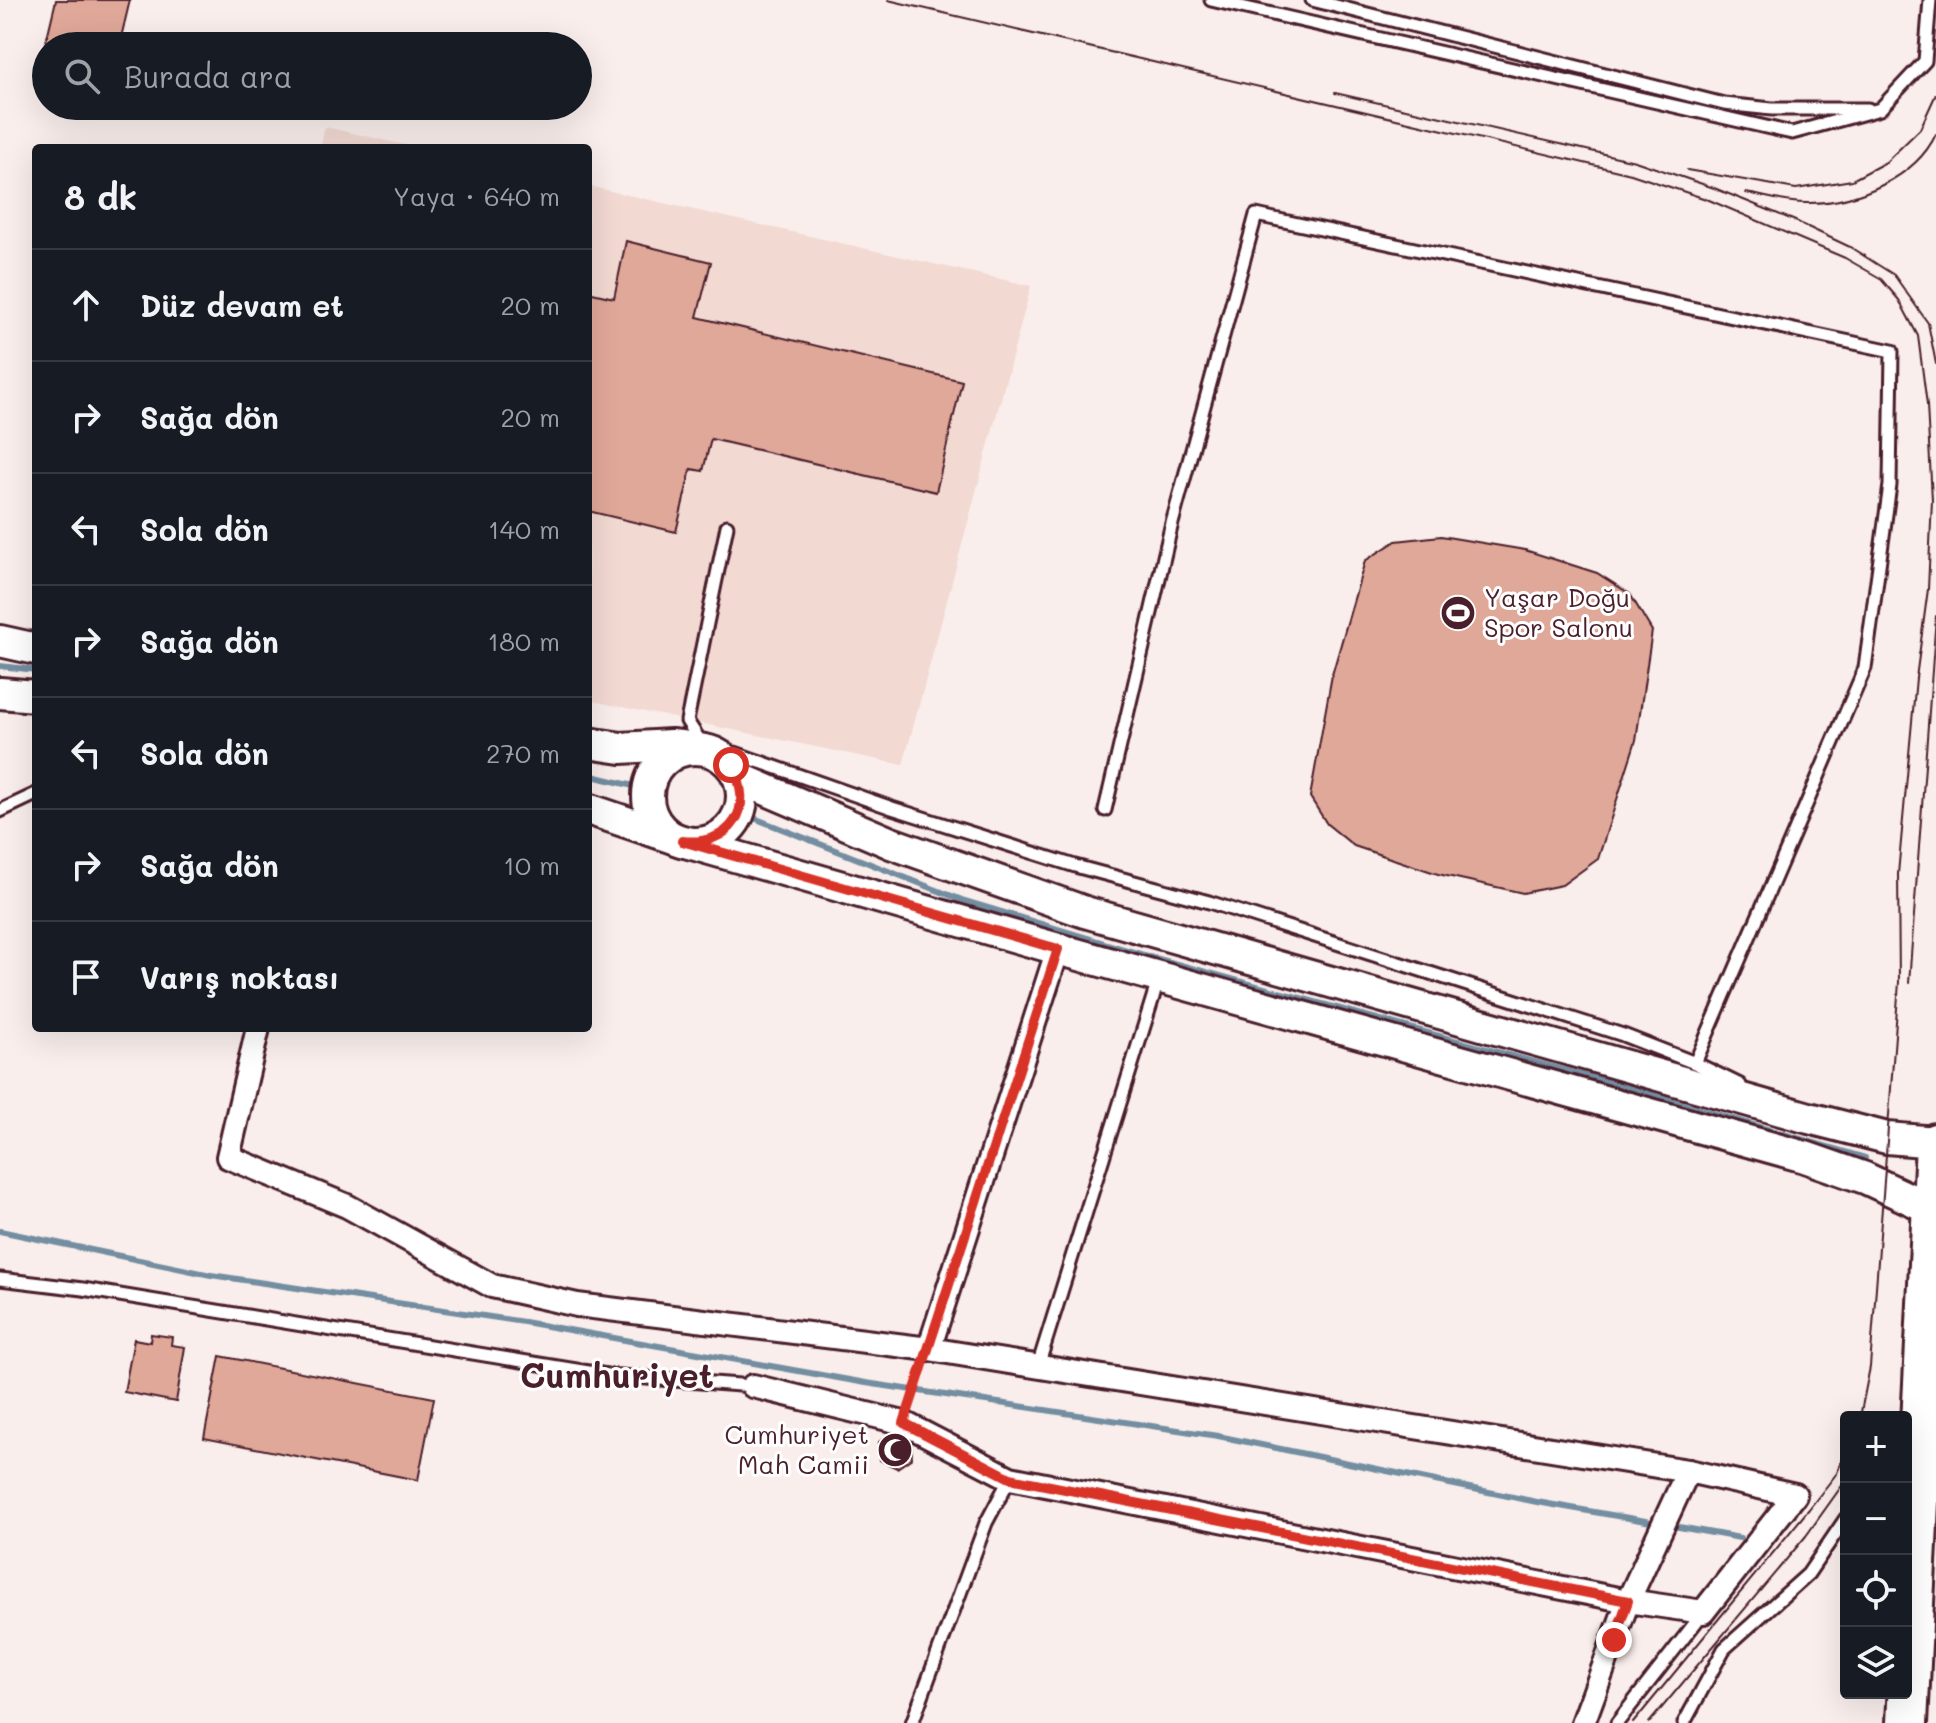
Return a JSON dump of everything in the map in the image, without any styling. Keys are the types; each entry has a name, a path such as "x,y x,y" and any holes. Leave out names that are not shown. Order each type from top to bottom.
{"highway":[{"path":"1907,1723 1913,1488 1930,1345 1936,1143"}],"street":[{"path":"0,641 32,648"},
{"path":"0,693 32,696"},
{"path":"592,744 621,748 671,745 726,760 742,792 741,807 735,821 712,840 697,843 682,841 668,834 657,823 650,808 648,792 652,776 661,763 674,753 690,749 726,760 891,843 1085,912 1809,1118 1887,1138 1936,1143"},
{"path":"592,810 682,841 1159,978 1805,1157 1865,1178 1934,1211"},
{"path":"929,1349 1058,949"},
{"path":"257,1032 228,1157 347,1206 492,1286 577,1305 929,1349 1038,1366 1688,1471 1795,1495 1703,1612 1628,1601 1010,1478 904,1423 753,1386"},
{"path":"1583,1723 1628,1601 1688,1471"}],"lane":[{"path":"1211,0 1792,133 1880,109 1925,61 1930,0"},
{"path":"1312,0 1724,104 1772,109 1880,109"},
{"path":"1105,810 1171,527 1256,215 1892,351 1890,485 1865,668 1695,1063"},
{"path":"727,526 687,721 726,760 1075,866 1209,902 1593,1025 1695,1063 1809,1118"},
{"path":"0,811 32,796"},
{"path":"1038,1366 1159,978"},
{"path":"0,1279 98,1291 607,1375 753,1386"},
{"path":"1909,1404 1930,1345"},
{"path":"912,1723 986,1523 1010,1478"},
{"path":"1684,1723 1724,1649 1808,1574 1840,1527"},
{"path":"1617,1723 1703,1612"}],"path":[{"path":"904,1423 929,1349"}],"shaded area":[{"path":"325,127 401,144 321,144"},
{"path":"592,187 1031,286 903,765 592,701"}],"building":[{"path":"56,0 130,0 122,32 48,32"},
{"path":"626,241 711,262 697,317 962,381 936,492 711,439 703,471 691,469 676,532 592,512 592,293 614,298"},
{"path":"1441,536 1525,550 1597,573 1630,594 1652,631 1636,740 1598,859 1562,885 1523,893 1438,874 1354,846 1327,824 1310,797 1332,675 1365,561 1396,541"},
{"path":"151,1334 172,1337 171,1345 185,1347 176,1402 124,1392 134,1339 150,1342"},
{"path":"220,1356 434,1398 418,1480 204,1438"},
{"name":"Cumhuriyet Mah Camii","path":"890,1434 911,1442 912,1458 897,1468 880,1460 879,1442"}],"waterway":[{"path":"0,666 32,670"},
{"path":"592,776 638,787"},
{"path":"754,818 962,900 1144,955 1625,1087 1865,1158"},
{"path":"0,1231 211,1275 524,1322 866,1383 1218,1436 1537,1502 1657,1523"},
{"path":"1668,1525 1740,1538"}],"tram line":[{"path":"888,0 1631,174 1709,200 1845,258 1880,278 1899,300 1918,336 1927,405 1932,500 1928,589 1916,678 1898,874 1899,982 1870,1367 1861,1411"},
{"path":"1335,93 1635,161 1793,220 1850,247 1894,275 1928,323 1936,364"},
{"path":"1687,170 1796,189 1852,180 1886,162 1920,129 1936,94"},
{"path":"1746,193 1801,203 1827,202 1864,193 1899,175 1914,163 1927,150 1936,134"},
{"path":"1909,983 1936,616"},
{"path":"1633,1723 1809,1509 1840,1466"},
{"path":"1649,1723 1806,1536 1844,1483"}],"place":[{"name":"Yaşar Doğu Spor Salonu","path":"1458,613"},
{"name":"Cumhuriyet Mah Camii","path":"895,1450"}],"district":[{"name":"Cumhuriyet","path":"617,1376"}],"route":[{"path":"731,765 739,778 742,792 741,807 735,821 712,840 697,843 682,841 1058,949 904,1423 1010,1478 1628,1601 1614,1640"}]}
